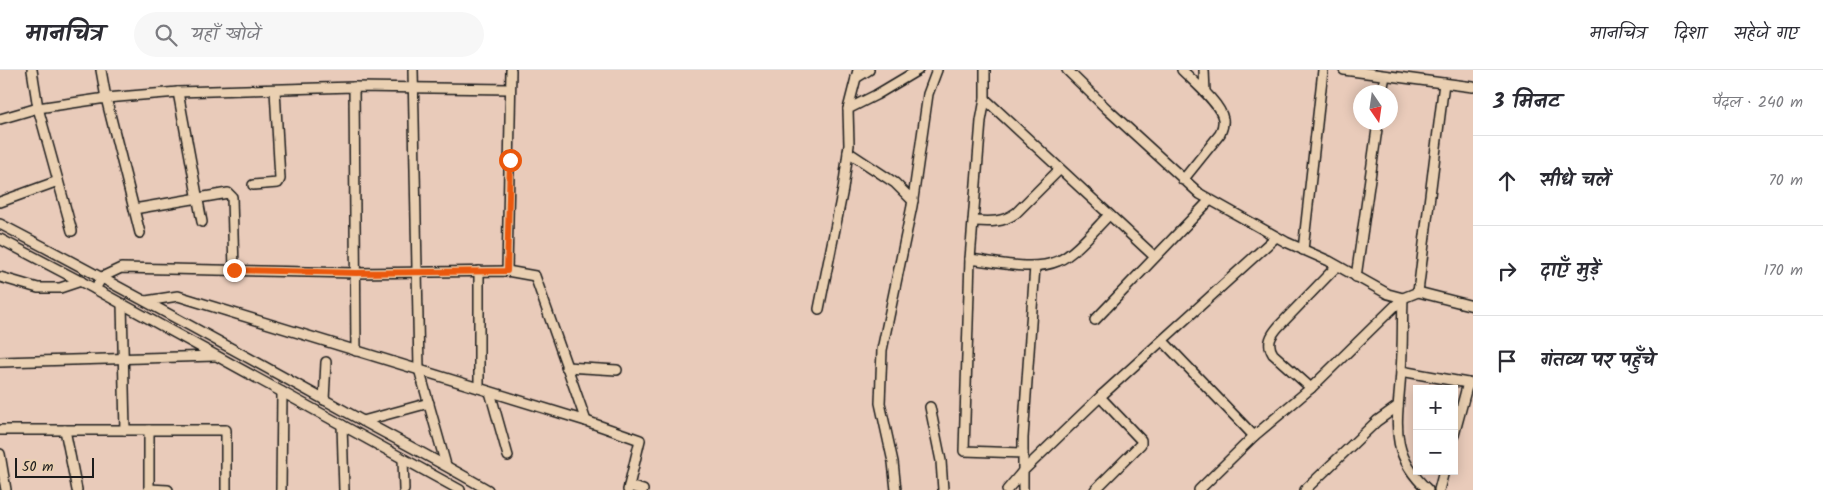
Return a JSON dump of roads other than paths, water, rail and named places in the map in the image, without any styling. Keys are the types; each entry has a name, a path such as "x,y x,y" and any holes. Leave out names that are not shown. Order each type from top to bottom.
{"street":[{"path":"32,70 38,108 72,231"},
{"path":"100,70 140,233"},
{"path":"413,70 419,369 446,465"},
{"path":"507,271 511,70"},
{"path":"819,309 843,189 848,152 848,109 857,74 869,70"},
{"path":"848,109 918,70"},
{"path":"896,490 893,462 880,403 882,350 890,319 899,264 913,201 928,94 937,70"},
{"path":"985,70 985,99 981,121 970,259 964,451 1023,453"},
{"path":"1067,70 1200,194 1276,237 1337,266 1388,294 1403,298"},
{"path":"1182,70 1205,92 1224,118 1220,134 1183,180"},
{"path":"1204,70 1205,92"},
{"path":"1303,250 1323,70"},
{"path":"1344,70 1473,87"},
{"path":"1383,85 1385,76"},
{"path":"1418,292 1444,83"},
{"path":"0,119 38,108 106,98 178,92 414,86 510,89"},
{"path":"354,87 356,351"},
{"path":"253,185 278,183 280,179 275,90"},
{"path":"178,92 202,222"},
{"path":"985,99 1155,257"},
{"path":"1356,277 1377,130"},
{"path":"848,152 895,183 913,201"},
{"path":"973,221 998,222 1008,218 1016,213 1060,169"},
{"path":"0,202 58,182"},
{"path":"134,208 228,194 232,198 234,270"},
{"path":"1095,320 1210,200"},
{"path":"970,259 1034,266 1059,261 1068,255 1109,215"},
{"path":"0,224 102,277 446,465 488,490"},
{"path":"1007,490 1023,471 1102,395 1276,237"},
{"path":"0,239 95,289 460,490"},
{"path":"1023,490 1023,453 1034,266"},
{"path":"1311,388 1273,354 1270,349 1270,342 1272,334 1337,266"},
{"path":"95,289 102,277 121,268 356,273 507,271 535,276 586,421"},
{"path":"479,271 479,388"},
{"path":"0,277 38,288 60,288 81,282"},
{"path":"1199,490 1254,436 1311,388 1403,298 1418,292 1473,306"},
{"path":"146,301 178,296 586,421 640,440 628,488 643,490"},
{"path":"1403,298 1401,371 1396,425 1400,450 1405,463 1428,490"},
{"path":"122,304 125,430"},
{"path":"1163,341 1254,436"},
{"path":"0,362 216,356"},
{"path":"324,400 326,362"},
{"path":"566,367 616,370"},
{"path":"1401,371 1471,384 1456,430"},
{"path":"281,490 282,392"},
{"path":"490,392 508,456"},
{"path":"1095,490 1141,444 1141,440 1101,398 1102,395"},
{"path":"363,421 429,403"},
{"path":"1305,490 1377,421 1398,406"},
{"path":"930,407 941,461 943,490"},
{"path":"342,425 344,490"},
{"path":"0,430 226,430 226,490"},
{"path":"65,430 77,490"},
{"path":"149,430 149,490 168,490"},
{"path":"0,454 6,490"},
{"path":"403,459 404,490"},
{"path":"1439,490 1443,475"}]}
